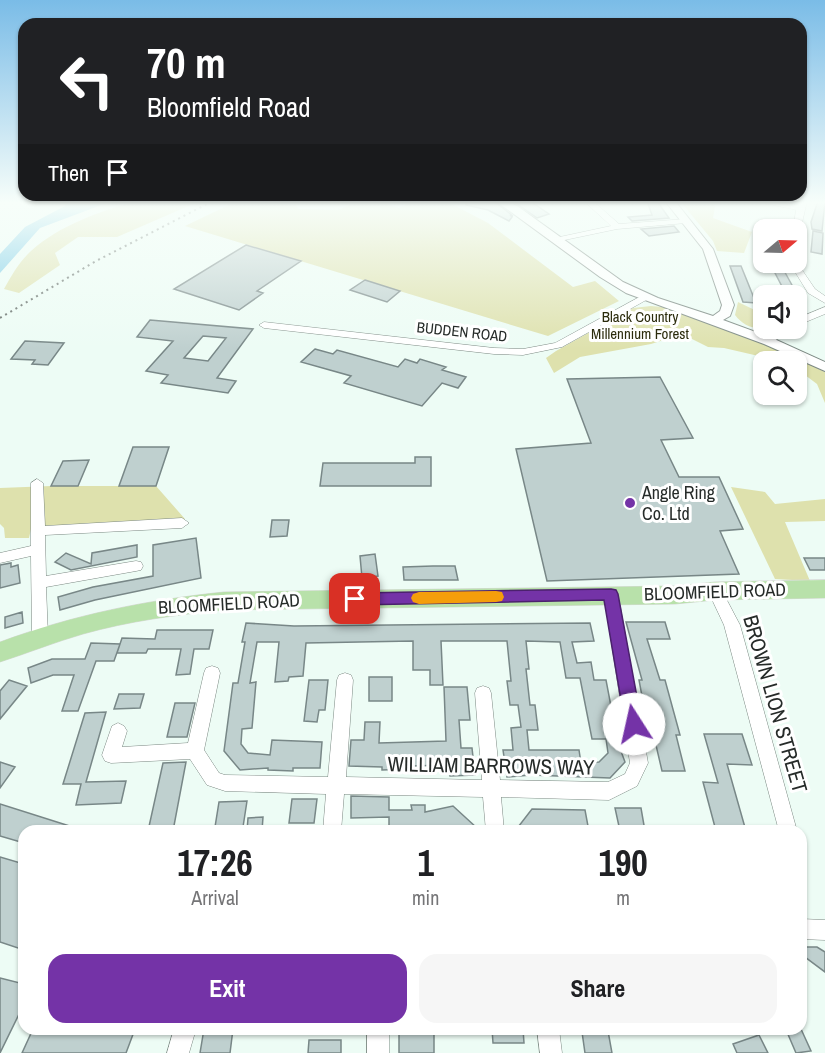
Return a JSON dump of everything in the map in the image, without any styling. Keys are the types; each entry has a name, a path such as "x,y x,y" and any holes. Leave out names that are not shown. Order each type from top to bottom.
{"main road":[{"name":"BLOOMFIELD ROAD","path":"0,652 40,636 114,615 172,605 224,601 611,594 675,595 715,591 825,590"}],"street":[{"path":"572,250 618,284 645,297 768,341 825,367"},
{"path":"708,250 728,305 726,313 714,321"},
{"path":"800,273 811,291 825,300"},
{"name":"BUDDEN ROAD","path":"264,325 523,352 558,345 645,297"},
{"path":"807,318 825,310"},
{"path":"37,483 40,636"},
{"path":"37,531 182,523"},
{"path":"0,558 37,550"},
{"path":"38,583 136,566"},
{"name":"BROWN LION STREET","path":"715,591 732,625 786,825"},
{"name":"WILLIAM BARROWS WAY","path":"195,751 213,779 225,783 609,791 631,780 639,763 611,594"},
{"path":"118,731 111,755 195,751 212,673"},
{"path":"333,825 345,680"},
{"path":"483,693 494,825"},
{"path":"807,929 825,930"},
{"path":"178,1053 182,1035"},
{"path":"378,1035 378,1053"},
{"path":"549,1035 551,1053"}],"green space":[{"path":"59,250 55,253 60,265 19,293 4,289 16,269 31,251"},
{"path":"265,250 524,250 573,287 595,281 619,301 548,336"},
{"path":"717,250 745,250 744,253"},
{"path":"738,302 753,309 753,327 744,323 735,315"},
{"name":"Black Country Millennium Forest","path":"662,307 782,351 753,351 753,355 708,347 682,334 651,344 580,357 554,373 546,358 633,308"},
{"name":"Black Country Millennium Forest","path":"807,363 825,372 825,403 817,384 807,376"},
{"path":"156,486 185,519 31,529 29,538 5,538 4,528 0,524 0,488"},
{"path":"731,487 765,492 775,504 825,499 825,521 785,522 810,581 775,579"}],"water":[{"path":"4,250 20,250 0,273 0,254"}],"building":[{"path":"238,250 264,250 301,261 257,291 263,293 239,310 174,289"},
{"path":"811,250 822,250 822,254 811,252"},
{"path":"730,266 741,266 753,296 753,303 743,302"},
{"path":"775,273 785,273 792,285 781,285"},
{"path":"365,280 400,291 387,302 350,290"},
{"path":"150,320 253,329 217,378 236,381 228,393 161,383 168,375 146,371 173,341 137,337","holes":["203,336 226,338 208,361 184,358"]},
{"path":"25,341 64,343 48,365 32,364 35,360 11,359"},
{"path":"315,349 333,354 337,350 398,367 405,359 417,363 420,359 446,367 442,370 466,377 458,388 442,383 422,406 344,383 351,376 301,362"},
{"name":"Angle Ring Co. Ltd","path":"660,377 693,438 661,440 679,477 719,477 743,529 720,531 739,574 547,581 516,449 591,443 567,379"},
{"path":"133,447 169,447 156,486 119,486"},
{"path":"415,457 431,457 431,486 320,486 323,463 415,463"},
{"path":"89,460 78,486 51,486 63,461"},
{"path":"272,520 289,520 287,536 270,537"},
{"path":"196,538 201,578 95,600 60,610 58,597 93,587 153,576 153,545"},
{"path":"137,545 137,557 71,570 55,562 66,553 91,564 92,553"},
{"path":"375,554 378,576 362,578 360,556"},
{"path":"804,558 825,558 825,570 810,570"},
{"path":"11,563 11,567 18,565 20,583 0,588 0,565"},
{"path":"455,566 458,580 404,580 403,567"},
{"path":"22,612 23,623 5,628 5,617"},
{"path":"626,622 665,622 670,639 647,639 660,680 665,680 680,735 676,735 685,771 662,771 652,728 650,728 644,707 639,680 642,680"},
{"path":"246,623 294,626 590,623 594,641 572,642 577,663 591,662 594,680 606,680 618,743 625,762 610,778 531,775 507,777 503,750 513,750 511,728 521,727 518,705 510,705 507,681 511,681 507,641 441,641 443,685 430,685 430,670 413,670 413,641 306,643 303,676 289,677 288,681 275,682 279,642 257,642 250,683 256,682 252,728 242,729 241,744 248,753 270,755 272,740 322,742 320,768 293,768 293,771 268,770 268,768 240,770 224,751 233,683 238,683 245,642 242,642","holes":["526,641 560,642 566,678 580,678 592,739 606,739 608,753 599,762 581,763 579,750 529,750 527,730 538,730 535,705 530,705"]},
{"path":"157,630 213,630 209,649 194,649 190,674 176,675 181,649 148,649 146,653 117,653 122,638 155,639"},
{"path":"91,643 120,644 114,661 96,661 78,711 62,711 74,675 53,675 31,683 28,668 52,659 85,659"},
{"path":"369,677 392,677 392,701 369,701"},
{"path":"9,680 27,686 0,719 0,691"},
{"path":"309,680 328,680 325,710 319,710 317,722 304,721"},
{"path":"444,687 467,687 470,720 459,720 461,748 472,748 475,775 450,776 449,765 410,766 410,769 382,770 382,767 349,766 351,740 364,740 365,722 380,722 379,743 446,741"},
{"path":"119,694 144,694 140,708 114,709"},
{"path":"175,703 195,703 187,737 167,737"},
{"path":"106,712 86,782 126,781 121,803 76,805 81,784 63,784 85,713"},
{"path":"704,734 742,734 752,765 727,764 744,825 714,825 703,782 718,783"},
{"path":"0,762 15,767 0,788"},
{"path":"186,762 174,825 149,825 163,763"},
{"path":"351,796 389,797 389,810 412,810 411,805 425,805 425,812 453,806 474,825 389,825 389,817 351,818"},
{"path":"292,799 317,799 314,823 289,823"},
{"path":"247,801 243,825 215,825 219,802"},
{"path":"0,804 66,825 18,825 18,841 0,836"},
{"path":"615,808 641,808 644,825 619,825"},
{"path":"532,809 585,810 588,825 520,825"},
{"path":"263,817 262,825 247,825 248,818"},
{"path":"0,857 18,862 18,948 0,942"},
{"path":"807,947 817,947 825,952 825,972 807,958"},
{"path":"0,978 18,982 18,1016 0,1053"},
{"path":"30,1035 133,1035 126,1053 22,1053"},
{"path":"203,1035 232,1035 230,1053 200,1053"},
{"path":"399,1035 434,1035 434,1053 399,1053"},
{"path":"492,1035 523,1035 524,1043 493,1043"},
{"path":"582,1035 609,1035 612,1053 585,1053"},
{"path":"759,1035 768,1053 737,1053 733,1044"},
{"path":"788,1035 804,1035 811,1051 796,1053"},
{"path":"309,1040 341,1040 341,1053 308,1053"}],"railway":[{"path":"0,318 117,250"}],"slow traffic":[{"path":"419,598 496,597"}],"place":[{"name":"Angle Ring Co. Ltd","path":"630,503"}],"route":[{"path":"355,599 611,594 634,724"}]}
